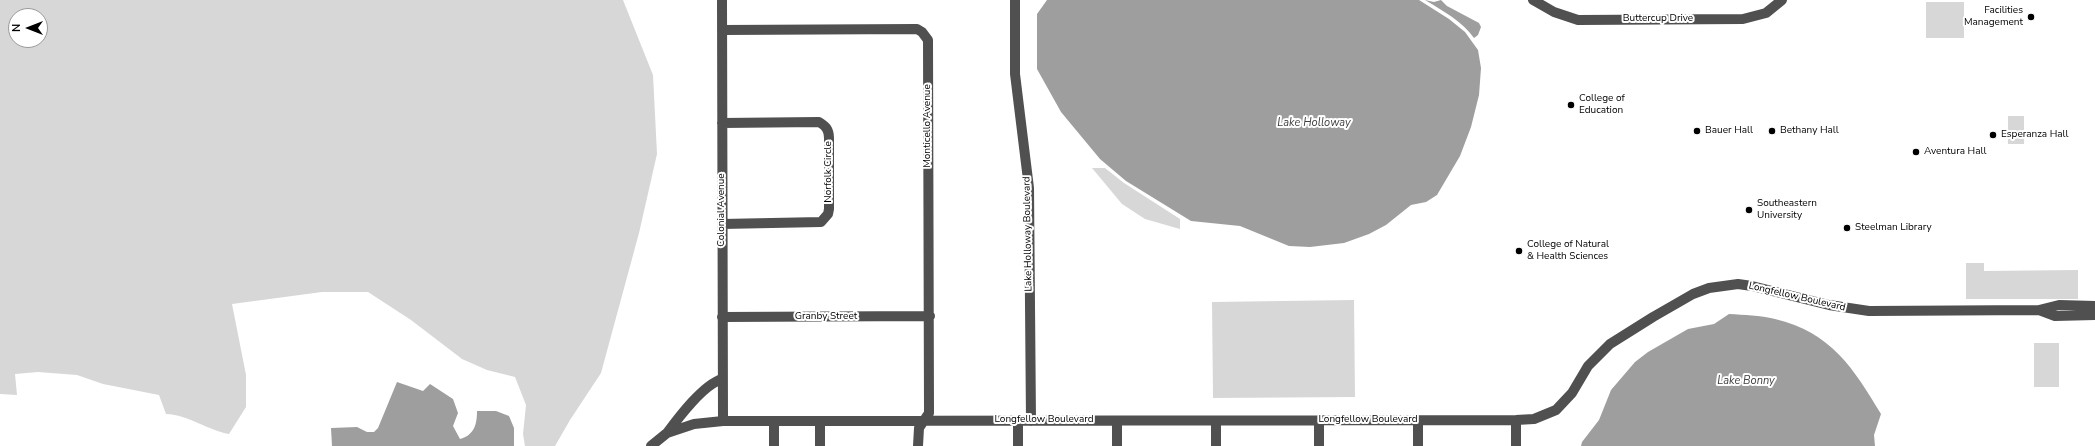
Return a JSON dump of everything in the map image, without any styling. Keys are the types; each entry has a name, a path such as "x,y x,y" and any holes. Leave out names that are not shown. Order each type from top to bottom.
{"street":[{"name":"Colonial Avenue","path":"722,0 723,421"},
{"name":"Lake Holloway Boulevard","path":"1015,0 1015,74 1029,188 1031,421"},
{"name":"Buttercup Drive","path":"1534,0 1554,12 1578,20 1754,18 1766,13 1782,0"},
{"name":"Monticello Avenue","path":"722,30 916,29 926,35 928,40 930,316 929,413 919,428 918,446"},
{"name":"Norfolk Circle","path":"722,123 819,122 824,126 829,132 829,209 828,214 821,222 722,224"},
{"name":"Longfellow Boulevard","path":"651,446 666,433 694,424 723,421 1216,421 1534,419 1556,410 1572,393 1588,366 1610,344 1693,294 1709,288 1738,284 1752,286 1829,305 1869,311 2039,310 2059,305 2095,306"},
{"name":"Longfellow Boulevard","path":"2039,310 2055,316 2095,315"},
{"name":"Granby Street","path":"722,317 930,316"},
{"path":"666,433 715,381 722,379"},
{"path":"1117,420 1117,446"},
{"path":"1319,420 1319,446"},
{"path":"1418,420 1418,446"},
{"path":"1516,420 1516,446"},
{"path":"774,421 774,446"},
{"path":"820,421 820,446"},
{"path":"1018,421 1018,446"},
{"path":"1216,421 1216,446"}],"shaded area":[{"path":"0,0 623,0 653,75 657,154 639,233 601,373 555,446 525,446 523,434 526,405 515,377 487,370 462,359 411,320 368,292 322,292 232,304 246,375 246,407 229,434 182,417 166,414 159,395 103,384 77,375 38,372 15,374 17,395 0,394"},
{"path":"1926,2 1964,2 1964,38 1926,38"},
{"path":"2008,116 2024,116 2024,144 2008,144"},
{"path":"1092,168 1105,168 1124,183 1180,219 1180,229 1145,219 1122,204"},
{"path":"1966,263 1984,263 1984,271 2078,270 2078,299 1966,299"},
{"path":"1354,300 1355,397 1213,398 1212,302"},
{"path":"2034,343 2059,343 2059,387 2034,387"}],"water":[{"name":"Lake Holloway","path":"1047,0 1419,0 1449,19 1465,32 1478,50 1481,68 1479,95 1471,127 1460,156 1437,195 1426,202 1411,205 1386,225 1369,234 1344,243 1310,247 1289,246 1240,226 1191,221 1126,181 1100,159 1061,112 1037,69 1037,14"},
{"path":"1425,0 1434,2 1441,0 1447,6 1479,23 1481,27 1478,35 1474,38 1458,21"},
{"name":"Lake Bonny","path":"1729,314 1764,317 1795,325 1811,333 1839,354 1861,382 1881,414 1874,435 1875,446 1581,446 1582,442 1599,420 1611,390 1635,362 1648,352 1688,329 1714,324"},
{"path":"397,382 423,391 430,384 453,399 458,413 453,426 460,439 469,435 474,429 477,411 496,411 509,416 514,428 514,446 332,446 331,428 357,427 367,432 374,432 378,428"}],"place":[{"name":"Facilities Management","path":"2031,17"},
{"name":"College of Education","path":"1571,105"},
{"name":"Bauer Hall","path":"1697,131"},
{"name":"Bethany Hall","path":"1772,131"},
{"name":"Esperanza Hall","path":"1993,135"},
{"name":"Aventura Hall","path":"1916,152"},
{"name":"Southeastern University","path":"1749,210"},
{"name":"Steelman Library","path":"1847,228"},
{"name":"College of Natural & Health Sciences","path":"1519,251"}]}
